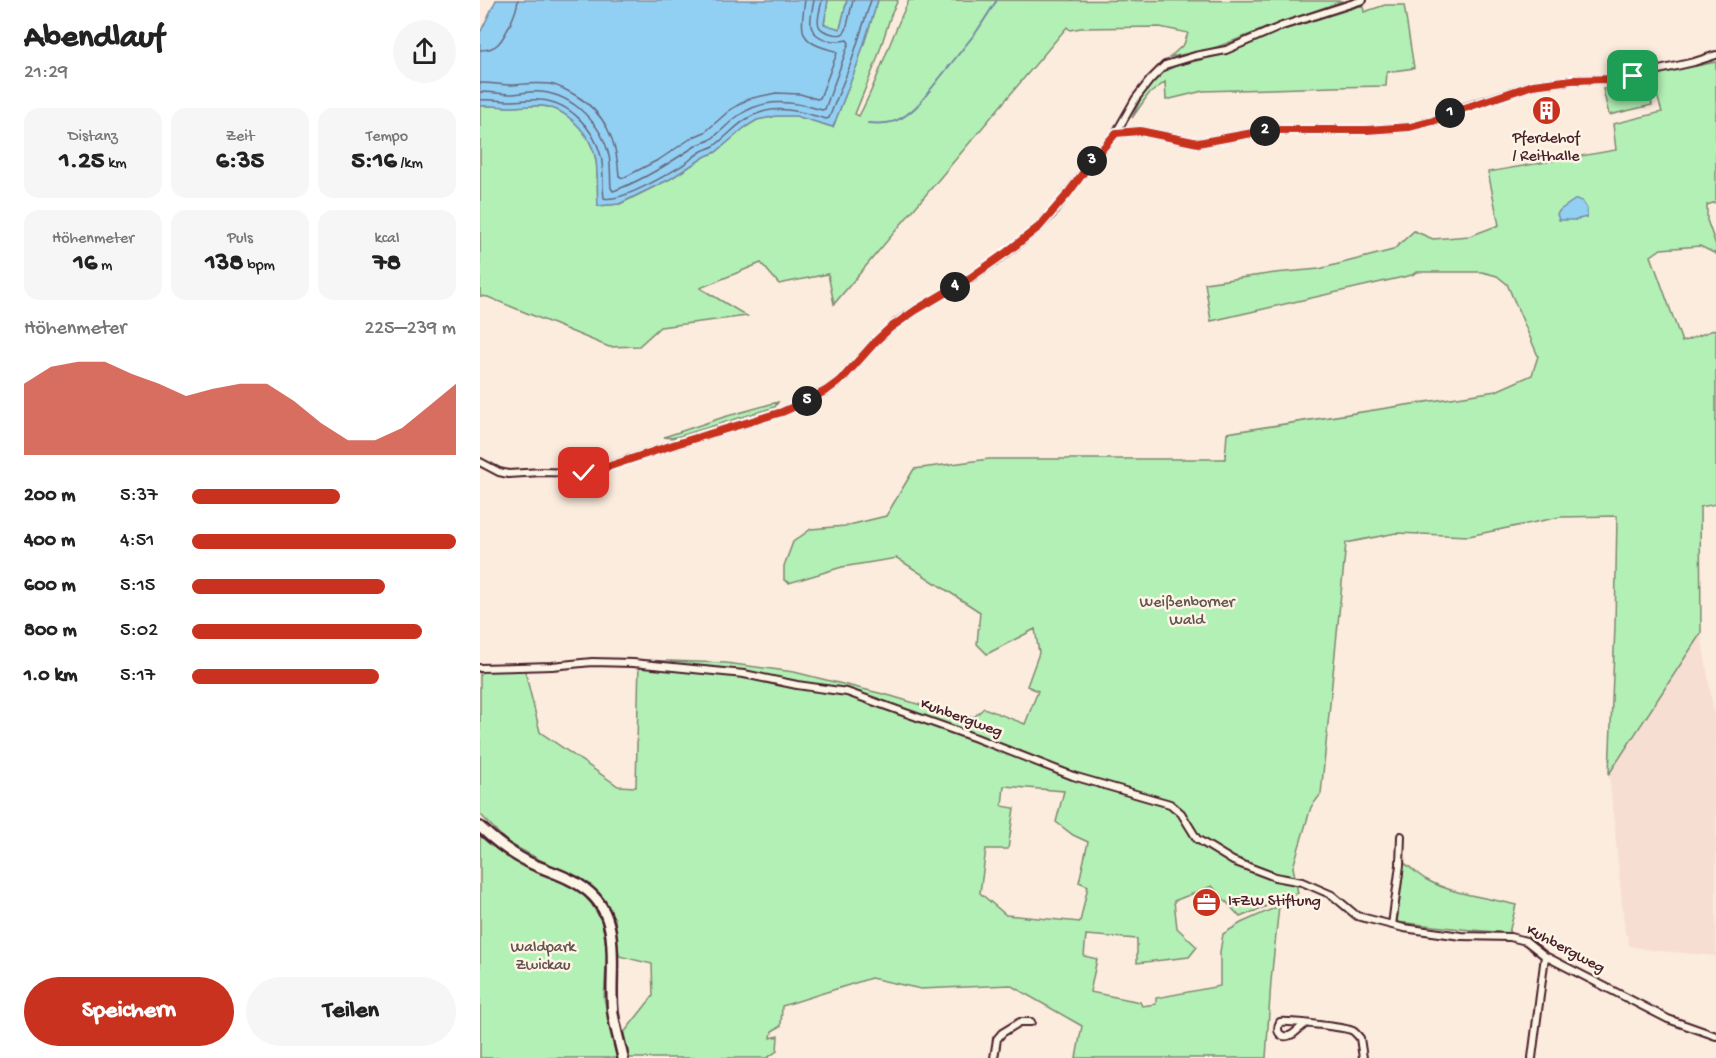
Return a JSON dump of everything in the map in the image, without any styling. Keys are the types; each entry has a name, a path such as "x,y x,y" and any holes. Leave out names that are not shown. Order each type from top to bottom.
{"main road":[{"path":"480,827 497,843 526,861 573,882 589,892 597,901 610,929 613,1013 623,1058"}],"street":[{"path":"480,462 508,474 590,472 772,415 805,402 842,379 876,341 896,323 970,278 1040,226 1116,133 1136,98 1165,65 1226,50 1282,26 1364,0"},
{"path":"1116,133 1140,131 1198,143 1269,130 1367,130 1410,127 1533,85 1633,76 1716,55"},
{"name":"Kuhbergweg","path":"480,668 552,666 592,662 633,663 744,674 847,692 1073,776 1170,804 1181,813 1197,839 1233,861 1275,877 1302,882 1332,895 1357,916 1404,928 1461,936 1510,937 1526,941 1545,956 1668,1019 1716,1036"},
{"path":"1392,925 1400,865 1401,836"},
{"path":"1532,1058 1545,956"},
{"path":"994,1058 997,1039 1002,1033 1020,1022 1031,1022"},
{"path":"1305,1024 1351,1030 1360,1038 1363,1058"}],"shaded area":[{"path":"1701,633 1716,727 1716,956 1629,946 1625,933 1609,774"}],"green space":[{"path":"828,0 847,0 840,29 824,25"},
{"path":"878,0 898,0 855,114 859,116 909,0 1343,1 1211,49 1170,57 1184,44 1188,33 1160,27 1070,30 1067,27 834,304 828,274 779,284 761,263 700,288 747,316 660,327 639,346 609,347 488,297 480,296 480,106 540,106 559,111 568,117 583,132 593,150 597,166 598,206 620,204 670,179 716,152 757,120 776,116 796,116 833,127 857,65"},
{"path":"1363,5 1364,12 1385,5 1404,5 1414,68 1387,72 1386,86 1203,91 1166,100 1165,82 1148,95 1132,118 1144,92 1160,74 1175,66 1229,53 1277,32"},
{"name":"Weißenborner Wald","path":"1716,62 1716,202 1707,205 1707,220 1716,245 1716,254 1700,246 1661,249 1651,256 1682,342 1716,329 1716,504 1700,507 1701,633 1609,774 1617,516 1560,517 1469,536 1396,533 1346,543 1321,794 1311,807 1293,867 1298,893 1240,917 1212,886 1174,901 1177,928 1197,947 1189,957 1137,963 1137,939 1086,935 1084,956 1097,959 1090,992 1140,1002 1142,1006 1156,1004 1156,998 1220,986 1220,952 1223,934 1279,906 1266,1058 1076,1058 1082,1026 1010,985 921,989 871,978 782,1006 781,1026 772,1031 771,1038 778,1036 777,1051 767,1058 628,1058 623,1034 653,996 652,964 619,956 615,919 597,892 580,879 507,842 480,814 480,667 523,663 540,732 618,786 636,787 639,660 726,663 794,672 891,696 957,716 974,717 984,708 1025,724 1038,691 1027,686 1039,653 1035,629 987,654 977,644 980,612 897,558 842,567 789,583 784,580 784,566 793,542 811,529 845,526 886,516 914,469 989,459 1225,459 1227,433 1496,391 1532,375 1538,356 1507,284 1497,276 1482,272 1417,272 1211,321 1205,283 1319,269 1393,250 1414,231 1433,239 1470,236 1499,225 1488,172 1616,150 1613,124 1662,112 1651,75","holes":["1004,786 1064,791 1056,822 1073,835 1088,842 1079,882 1088,886 1080,922 1006,915 980,893 986,849 1008,849 1014,808 1002,806"]},
{"path":"1646,79 1652,105 1609,115 1603,89"},
{"path":"778,402 775,407 680,436 664,437 724,417"},
{"name":"Waldpark Zwickau","path":"480,832 526,866 584,892 602,921 607,952 604,998 617,1058 480,1058"},
{"path":"1404,863 1437,885 1516,905 1509,933 1397,922"}],"water":[{"path":"496,0 828,0 824,24 840,29 847,0 878,0 857,65 833,127 796,116 776,116 757,120 716,152 670,179 619,204 598,206 597,166 594,151 585,135 573,121 557,110 544,106 480,106 480,33"},
{"path":"1576,199 1582,201 1587,209 1587,217 1559,220 1557,214 1560,210"}],"waterway":[{"path":"868,123 896,121 919,104 977,31 997,0"}],"place":[{"name":"Pferdehof / Reithalle","path":"1546,111"},
{"name":"IFZW Stiftung","path":"1207,902"}],"route":[{"path":"584,473 782,412 827,390 842,379 890,328 907,315 970,278 1040,226 1116,133 1140,131 1198,143 1269,130 1367,130 1410,127 1422,125 1533,85 1633,76"}]}
